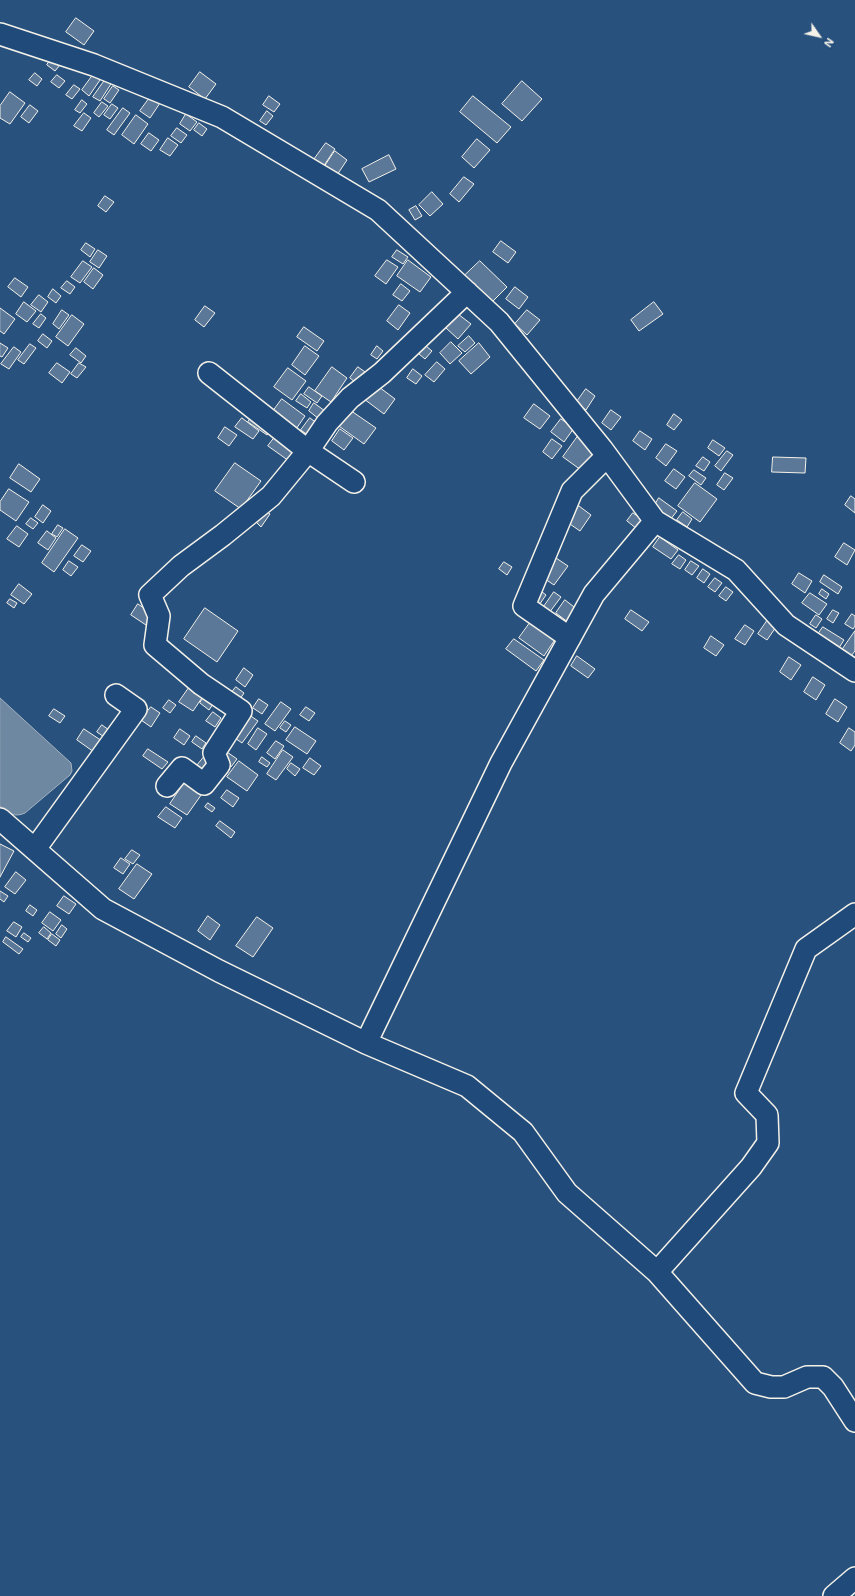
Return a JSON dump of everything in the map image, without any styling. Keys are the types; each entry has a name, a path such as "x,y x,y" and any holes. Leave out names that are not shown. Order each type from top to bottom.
{"street":[{"path":"0,34 94,65 222,117 378,210 499,322 607,456 655,521 736,570 786,625 855,671"},
{"path":"167,786 182,768 204,784 219,766 214,753 241,711 201,684 155,645 159,616 150,595 181,566 223,535 270,496 308,450 327,423 350,398 382,373 467,292"},
{"path":"209,373 308,450 354,482"},
{"path":"570,638 524,606 572,491 607,456"},
{"path":"366,1043 501,762 594,594 655,521"},
{"path":"35,849 136,709 116,695"},
{"path":"0,819 103,909 219,971 366,1043 467,1086 523,1132 567,1193 657,1272 755,1384 771,1387 784,1387 808,1377 823,1377 833,1386 855,1421"},
{"path":"657,1272 750,1167 768,1142 767,1115 746,1093 806,949 855,914"},
{"path":"834,1596 855,1578"}],"water":[{"path":"0,698 71,763 72,771 70,775 25,813 18,815 9,813 0,806"}],"building":[{"path":"76,18 94,31 84,45 66,32"},
{"path":"51,59 60,65 55,71 47,65"},
{"path":"200,72 216,84 205,99 189,87"},
{"path":"35,73 42,79 37,86 29,80"},
{"path":"57,75 65,81 59,88 51,82"},
{"path":"93,75 100,80 89,96 82,90"},
{"path":"105,80 111,84 100,101 93,97"},
{"path":"522,81 542,99 522,121 502,104"},
{"path":"74,85 80,89 72,99 66,95"},
{"path":"113,86 119,90 110,103 104,99"},
{"path":"10,92 25,103 10,124 0,118 0,106"},
{"path":"151,96 160,103 150,118 140,111"},
{"path":"269,96 280,104 274,112 263,105"},
{"path":"473,96 511,127 497,143 460,112"},
{"path":"82,100 87,104 80,113 75,110"},
{"path":"102,102 108,106 99,117 94,113"},
{"path":"112,104 118,108 110,119 104,115"},
{"path":"30,105 38,111 29,123 21,117"},
{"path":"123,108 130,113 114,135 107,130"},
{"path":"267,111 273,116 266,125 260,121"},
{"path":"84,113 91,118 82,131 74,126"},
{"path":"186,114 197,122 190,131 180,124"},
{"path":"136,115 148,124 134,144 122,135"},
{"path":"199,123 207,129 202,136 194,130"},
{"path":"177,128 187,135 181,143 171,136"},
{"path":"149,133 159,140 151,151 141,144"},
{"path":"168,138 178,145 170,156 160,150"},
{"path":"477,139 490,150 474,168 462,157"},
{"path":"326,143 335,149 323,167 313,161"},
{"path":"335,151 347,160 337,175 325,166"},
{"path":"389,155 396,169 369,182 362,169"},
{"path":"464,177 474,184 459,202 450,194"},
{"path":"432,192 443,204 430,216 419,205"},
{"path":"105,196 114,202 106,212 98,206"},
{"path":"416,206 422,216 415,220 409,210"},
{"path":"501,241 516,252 508,263 493,252"},
{"path":"86,243 95,249 90,257 81,250"},
{"path":"98,250 107,256 99,268 90,262"},
{"path":"397,250 408,257 403,264 392,257"},
{"path":"387,260 398,267 386,284 375,276"},
{"path":"408,260 431,277 420,292 397,276"},
{"path":"83,261 92,267 80,283 71,277"},
{"path":"480,261 507,287 488,306 461,279"},
{"path":"94,268 103,275 93,289 84,282"},
{"path":"15,278 28,287 21,297 8,287"},
{"path":"67,281 75,287 70,294 61,288"},
{"path":"401,284 410,291 402,301 393,295"},
{"path":"515,287 528,297 519,309 506,299"},
{"path":"53,289 61,296 56,303 48,297"},
{"path":"39,295 48,302 41,312 31,305"},
{"path":"24,302 36,311 27,322 16,314"},
{"path":"654,302 663,314 639,331 631,320"},
{"path":"399,305 410,313 398,330 387,321"},
{"path":"205,306 215,313 204,327 195,320"},
{"path":"0,308 15,319 4,334 0,331"},
{"path":"62,310 69,315 59,329 53,324"},
{"path":"527,310 540,320 527,335 515,324"},
{"path":"41,314 46,318 39,328 33,324"},
{"path":"458,314 471,324 458,339 446,328"},
{"path":"72,315 84,324 68,346 56,337"},
{"path":"304,327 324,341 317,351 297,337"},
{"path":"43,334 52,341 47,348 38,341"},
{"path":"469,336 475,343 465,352 458,346"},
{"path":"451,342 462,353 450,364 440,353"},
{"path":"0,343 8,348 2,357 0,356"},
{"path":"479,343 490,357 471,374 459,361"},
{"path":"30,344 36,348 24,364 18,360"},
{"path":"305,346 319,356 305,375 292,365"},
{"path":"377,346 383,351 377,359 371,355"},
{"path":"426,346 432,351 425,359 419,354"},
{"path":"14,347 21,352 9,369 1,364"},
{"path":"76,348 86,356 81,363 70,355"},
{"path":"437,362 445,369 434,382 425,375"},
{"path":"57,363 70,372 62,383 49,373"},
{"path":"79,363 86,367 77,378 71,374"},
{"path":"332,367 347,378 331,402 315,391"},
{"path":"358,367 368,374 360,386 350,378"},
{"path":"288,368 306,381 292,400 274,387"},
{"path":"413,369 422,376 416,384 407,378"},
{"path":"375,384 395,399 384,414 364,399"},
{"path":"309,387 322,396 317,403 304,394"},
{"path":"586,389 595,396 586,410 576,403"},
{"path":"301,394 311,402 307,408 296,401"},
{"path":"282,399 305,416 294,432 271,414"},
{"path":"314,403 325,411 319,419 309,411"},
{"path":"534,404 550,416 540,429 524,418"},
{"path":"347,408 376,428 364,444 336,424"},
{"path":"611,410 621,417 611,430 602,423"},
{"path":"255,412 273,426 267,435 248,422"},
{"path":"674,414 682,420 674,430 667,425"},
{"path":"242,418 259,431 253,439 235,427"},
{"path":"310,418 322,427 313,439 301,430"},
{"path":"561,419 574,428 564,442 551,432"},
{"path":"225,427 237,435 229,446 218,438"},
{"path":"340,429 353,438 344,450 332,441"},
{"path":"640,431 652,439 645,450 633,441"},
{"path":"278,433 299,448 289,461 268,446"},
{"path":"578,436 596,449 581,470 563,457"},
{"path":"552,439 562,446 552,459 543,452"},
{"path":"713,440 725,448 719,456 708,448"},
{"path":"666,444 677,451 666,466 656,458"},
{"path":"727,451 733,455 721,471 715,466"},
{"path":"703,457 710,462 704,471 696,466"},
{"path":"773,457 806,458 805,473 772,472"},
{"path":"235,463 261,481 241,509 215,491"},
{"path":"19,464 40,479 31,492 10,478"},
{"path":"674,469 685,477 676,489 665,481"},
{"path":"694,470 706,478 701,485 689,476"},
{"path":"725,473 733,478 724,490 717,485"},
{"path":"695,483 717,499 700,522 678,506"},
{"path":"9,489 29,502 16,521 0,510 0,502"},
{"path":"851,496 855,499 855,513 845,505"},
{"path":"659,498 677,511 670,520 653,508"},
{"path":"43,505 51,511 43,523 35,517"},
{"path":"579,506 591,515 580,531 567,522"},
{"path":"266,511 270,514 261,527 257,523"},
{"path":"683,512 692,519 687,527 677,520"},
{"path":"633,513 643,520 637,529 627,521"},
{"path":"31,518 38,523 33,529 26,524"},
{"path":"58,525 63,528 57,537 52,534"},
{"path":"17,526 28,534 19,547 7,539"},
{"path":"65,529 78,538 54,572 42,563"},
{"path":"47,531 56,538 48,550 38,543"},
{"path":"660,537 678,550 671,559 653,547"},
{"path":"844,543 855,550 847,565 835,557"},
{"path":"82,545 91,551 83,562 74,556"},
{"path":"679,555 686,560 680,569 672,564"},
{"path":"556,558 568,566 554,585 542,577"},
{"path":"69,561 78,567 71,576 63,570"},
{"path":"691,561 699,566 692,575 685,570"},
{"path":"504,562 512,567 507,575 499,569"},
{"path":"703,569 710,574 704,583 697,578"},
{"path":"799,573 812,581 805,593 792,584"},
{"path":"824,575 842,587 838,594 820,582"},
{"path":"715,578 722,583 715,592 708,587"},
{"path":"19,584 32,594 24,604 11,595"},
{"path":"726,587 733,592 726,601 719,596"},
{"path":"537,588 546,595 537,608 528,601"},
{"path":"822,589 829,594 826,599 819,594"},
{"path":"554,592 561,597 549,613 543,608"},
{"path":"810,593 827,604 819,615 802,603"},
{"path":"10,599 17,603 14,608 7,603"},
{"path":"565,600 578,610 569,623 556,613"},
{"path":"138,604 154,615 146,625 131,615"},
{"path":"205,608 238,631 217,662 184,639"},
{"path":"631,610 649,622 642,631 625,619"},
{"path":"833,610 839,613 833,623 827,619"},
{"path":"852,614 855,616 855,626 853,629 845,624"},
{"path":"816,615 822,619 816,628 810,624"},
{"path":"532,620 556,638 544,656 519,638"},
{"path":"767,621 776,627 767,640 758,634"},
{"path":"745,625 754,631 745,645 735,639"},
{"path":"823,627 844,640 835,654 814,640"},
{"path":"855,631 855,651 851,656 842,650"},
{"path":"711,636 724,645 716,656 704,648"},
{"path":"514,639 544,660 536,671 506,649"},
{"path":"577,656 595,669 588,678 571,666"},
{"path":"789,657 801,665 791,680 780,672"},
{"path":"244,668 253,675 245,687 236,680"},
{"path":"813,677 825,685 816,700 804,692"},
{"path":"193,682 206,692 193,711 179,702"},
{"path":"236,687 244,693 238,702 229,696"},
{"path":"206,694 215,701 209,710 200,703"},
{"path":"259,699 268,705 262,714 253,708"},
{"path":"835,699 847,707 838,722 826,714"},
{"path":"169,700 176,705 170,713 163,708"},
{"path":"281,702 291,709 275,731 265,724"},
{"path":"151,707 160,713 151,727 141,720"},
{"path":"306,707 315,713 309,721 300,715"},
{"path":"54,709 65,716 60,723 49,716"},
{"path":"213,712 221,718 215,727 206,721"},
{"path":"248,714 258,721 242,743 232,736"},
{"path":"285,721 291,725 286,732 280,728"},
{"path":"102,725 116,735 111,742 97,732"},
{"path":"295,727 316,741 307,754 286,740"},
{"path":"258,728 267,734 256,750 248,744"},
{"path":"849,728 855,732 855,745 851,751 840,743"},
{"path":"84,729 102,741 94,752 77,740"},
{"path":"180,729 190,736 184,745 174,738"},
{"path":"196,736 206,743 202,749 192,742"},
{"path":"276,741 284,746 275,759 267,753"},
{"path":"148,749 168,762 162,769 143,756"},
{"path":"283,750 293,757 276,780 267,774"},
{"path":"227,752 237,759 231,767 221,760"},
{"path":"204,757 214,764 206,776 195,768"},
{"path":"262,757 270,763 267,767 259,762"},
{"path":"310,758 321,766 314,775 303,768"},
{"path":"239,761 258,775 247,791 227,777"},
{"path":"291,763 300,769 295,776 287,769"},
{"path":"187,779 204,791 187,815 170,804"},
{"path":"227,790 239,798 233,807 221,798"},
{"path":"208,803 215,808 212,812 205,807"},
{"path":"166,807 182,818 175,828 158,817"},
{"path":"220,821 235,832 231,838 216,826"},
{"path":"0,844 14,851 0,877"},
{"path":"132,850 140,855 133,864 125,859"},
{"path":"121,858 130,864 123,874 114,868"},
{"path":"137,864 152,874 134,899 119,889"},
{"path":"16,872 26,880 15,894 5,887"},
{"path":"0,891 8,896 4,902 0,899"},
{"path":"64,896 76,904 69,914 57,906"},
{"path":"30,905 37,910 33,916 26,911"},
{"path":"50,912 61,920 53,931 42,923"},
{"path":"208,916 220,925 210,940 198,931"},
{"path":"257,917 273,928 253,957 236,946"},
{"path":"14,922 22,927 16,937 7,931"},
{"path":"62,925 67,929 61,938 56,934"},
{"path":"44,927 51,933 47,939 39,933"},
{"path":"24,933 31,938 28,942 21,937"},
{"path":"52,934 60,940 56,946 48,940"},
{"path":"6,937 23,949 19,954 3,942"}]}
